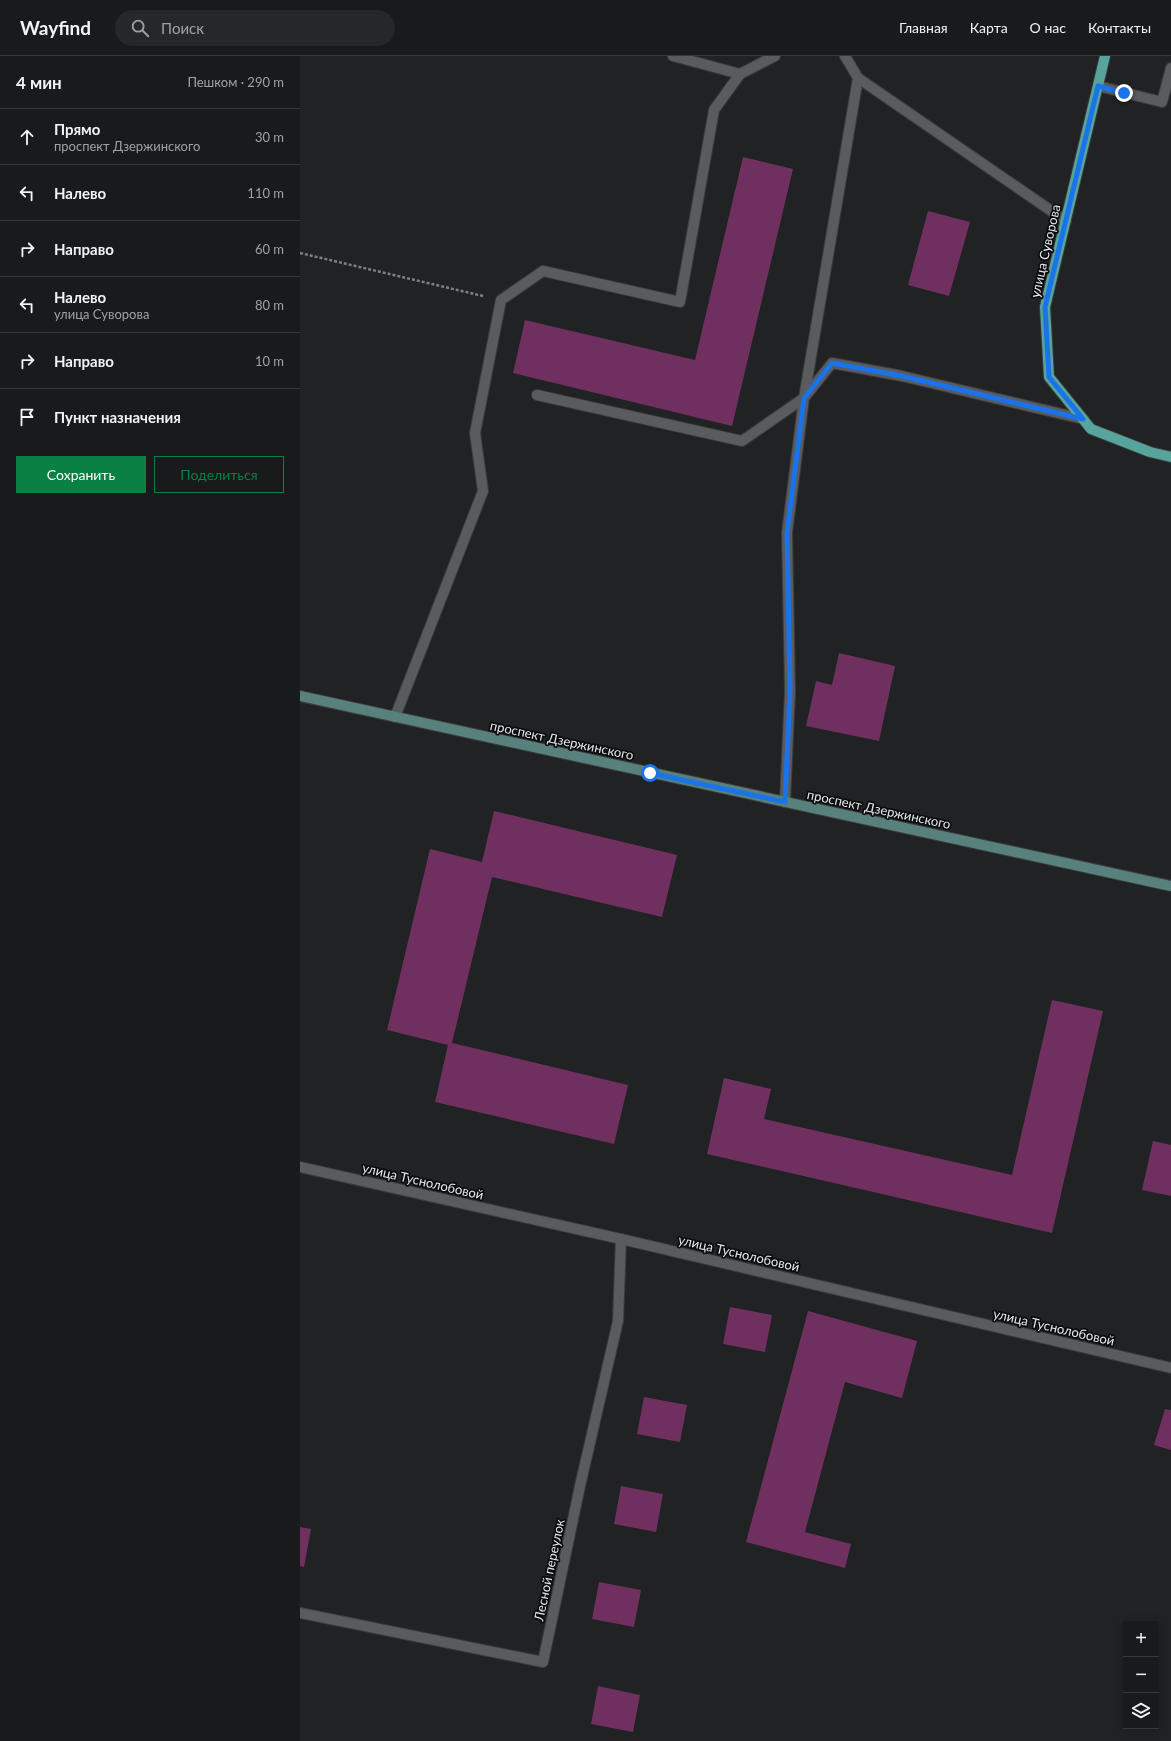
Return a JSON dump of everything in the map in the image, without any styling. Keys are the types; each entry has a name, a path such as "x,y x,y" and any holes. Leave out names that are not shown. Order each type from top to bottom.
{"main road":[{"name":"улица Суворова","path":"1105,56 1045,307 1049,377 1091,429 1150,452 1171,457"}],"street":[{"path":"673,56 740,74"},
{"path":"395,717 483,490 475,433 501,300 543,271 680,302 714,110 740,74 775,56"},
{"path":"845,56 858,78 1066,221"},
{"path":"1098,86 1162,102 1171,68"},
{"path":"785,802 790,691 787,533 804,398 858,78"},
{"path":"536,395 742,441 804,398 832,363 902,376 1083,419"},
{"name":"проспект Дзержинского","path":"300,696 1171,886"},
{"name":"улица Туснолобовой","path":"300,1167 621,1239 1171,1368"},
{"name":"Лесной переулок","path":"300,1613 543,1662 580,1486 618,1321 621,1239"}],"path":[{"path":"300,253 501,300"}],"building":[{"path":"743,157 793,169 732,426 513,373 525,320 695,360"},
{"path":"928,211 970,222 949,296 908,285"},
{"path":"839,653 895,666 879,741 806,726 816,681 832,685"},
{"path":"494,811 677,855 662,917 492,877 452,1043 628,1085 614,1144 435,1102 448,1045 387,1030 430,849 482,862"},
{"path":"1052,1000 1103,1011 1052,1233 707,1154 724,1078 771,1089 764,1119 1012,1175"},
{"path":"1153,1141 1171,1145 1171,1196 1142,1190"},
{"path":"730,1307 772,1315 765,1352 723,1344"},
{"path":"808,1311 917,1341 902,1398 845,1382 805,1532 851,1544 845,1568 746,1542"},
{"path":"644,1397 687,1405 680,1442 637,1434"},
{"path":"1165,1409 1171,1410 1171,1450 1154,1445"},
{"path":"621,1486 663,1494 656,1532 614,1524"},
{"path":"300,1527 311,1529 304,1567 300,1566"},
{"path":"599,1582 641,1590 634,1627 592,1619"},
{"path":"598,1686 640,1695 633,1732 591,1724"}],"route":[{"path":"650,773 785,802 790,691 787,533 804,398 832,363 902,376 1083,419 1049,377 1045,307 1098,86 1124,93"}]}
